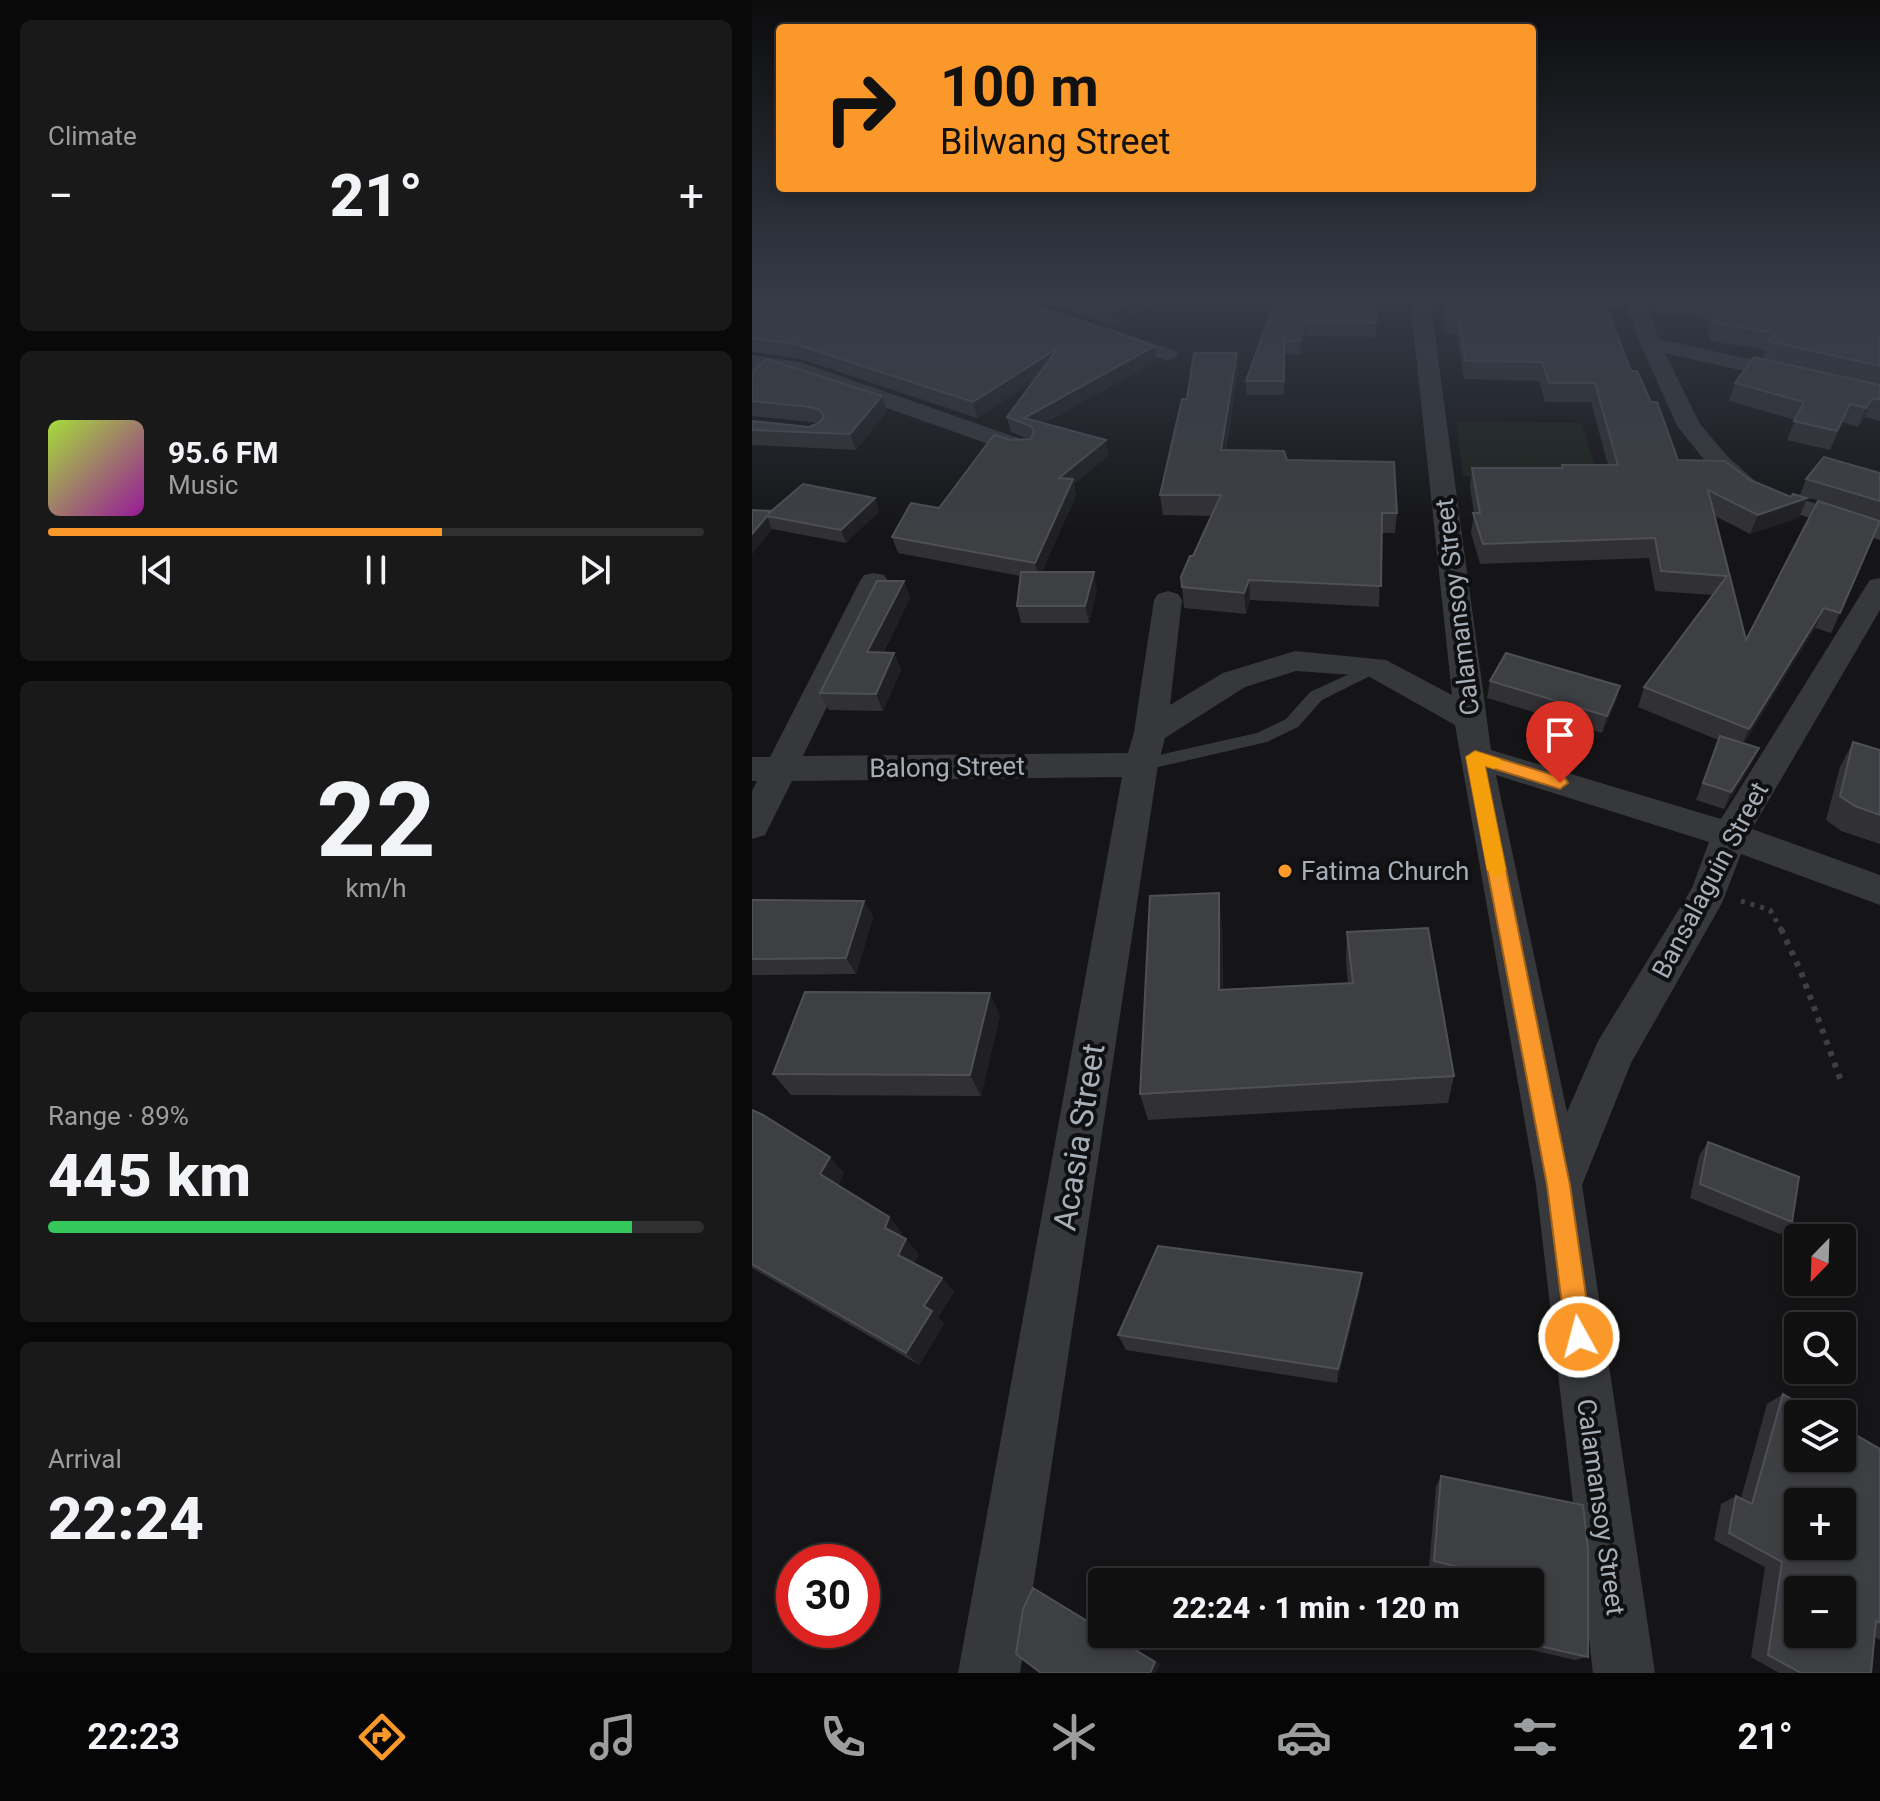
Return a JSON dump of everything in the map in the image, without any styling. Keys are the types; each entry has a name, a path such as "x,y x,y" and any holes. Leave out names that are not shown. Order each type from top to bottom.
{"street":[{"path":"789,376 1023,448"},
{"name":"Calamansoy Street","path":"1429,376 1472,738 1559,1185 1624,1673"},
{"path":"1666,376 1689,426 1719,462 1753,492 1880,532"},
{"path":"1796,376 1880,395"},
{"path":"752,826 766,769 874,581"},
{"name":"Bansalaguin Street","path":"1559,1185 1613,1055 1709,892 1730,835 1880,586"},
{"name":"Acasia Street","path":"989,1673 1146,748 1168,600"},
{"path":"1146,748 1234,680 1295,661 1375,667 1472,738 1880,890"},
{"name":"Balong Street","path":"766,769 1146,748"}],"lane":[{"path":"1146,748 1261,738 1292,723 1316,696 1375,667"}],"path":[{"path":"1709,892 1770,910 1786,935 1811,990 1817,1022 1841,1081"}],"shaded area":[{"path":"1456,422 1582,423 1598,477 1463,476"}],"building":[{"path":"752,376 820,376 882,396 850,434 752,430 752,421 809,427 824,417 820,410 810,407 752,401"},
{"path":"893,376 1014,376 973,402"},
{"path":"1037,376 1100,376 1024,418 1106,440 1059,478 1073,479 1035,563 892,537 911,503 939,508 994,435 1010,440 1031,439 1034,431 1031,426 1007,417"},
{"path":"1190,376 1233,376 1221,450 1284,451 1287,460 1394,462 1397,513 1382,513 1381,586 1249,580 1244,593 1182,587 1181,577 1221,495 1160,495 1182,399 1187,399"},
{"path":"1248,376 1284,376 1284,381 1246,381"},
{"path":"1547,376 1639,376 1651,402 1657,402 1678,460 1725,461 1750,480 1791,497 1793,494 1807,498 1758,515 1708,490 1746,640 1818,501 1880,521 1840,613 1824,608 1749,729 1644,687 1727,576 1661,571 1655,538 1483,544 1473,513 1480,513 1472,468 1618,465 1595,383 1549,383"},
{"path":"1740,376 1840,376 1880,385 1880,400 1873,398 1866,408 1850,404 1837,431 1794,421 1804,402 1735,383"},
{"path":"1824,457 1880,473 1880,501 1806,479"},
{"path":"803,484 875,498 841,530 767,516 752,534 752,510 770,511 768,514"},
{"path":"1021,572 1094,572 1085,606 1017,606"},
{"path":"877,581 904,581 867,652 894,653 876,694 820,693"},
{"path":"1506,653 1620,686 1607,716 1490,681"},
{"path":"1720,736 1759,748 1731,792 1703,783"},
{"path":"1853,742 1880,750 1880,815 1855,806 1840,796"},
{"path":"1219,893 1219,990 1353,983 1347,932 1428,928 1454,1076 1140,1094 1150,896"},
{"path":"752,900 864,901 846,958 752,959"},
{"path":"805,992 990,993 970,1075 773,1074"},
{"path":"752,1110 830,1157 820,1174 889,1217 885,1228 906,1239 898,1255 942,1278 924,1306 932,1311 906,1353 752,1264"},
{"path":"1708,1142 1799,1177 1792,1222 1700,1184"},
{"path":"1158,1246 1362,1273 1338,1369 1118,1335"},
{"path":"1783,1394 1794,1400 1784,1400 1784,1472 1856,1472 1856,1435 1880,1449 1880,1623 1876,1621 1871,1673 1801,1673 1768,1655 1782,1562 1729,1533 1736,1496 1752,1504"},
{"path":"1441,1476 1583,1505 1588,1550 1588,1657 1544,1647 1544,1568 1462,1568 1434,1561"},
{"path":"1033,1588 1088,1621 1088,1648 1132,1648 1155,1662 1150,1673 1041,1673 1016,1654 1023,1609"}],"slow traffic":[{"path":"1494,763 1475,757 1497,870"}],"place":[{"name":"Fatima Church","path":"1285,871"}],"route":[{"path":"1560,783 1475,757 1559,1185 1579,1337"}]}
